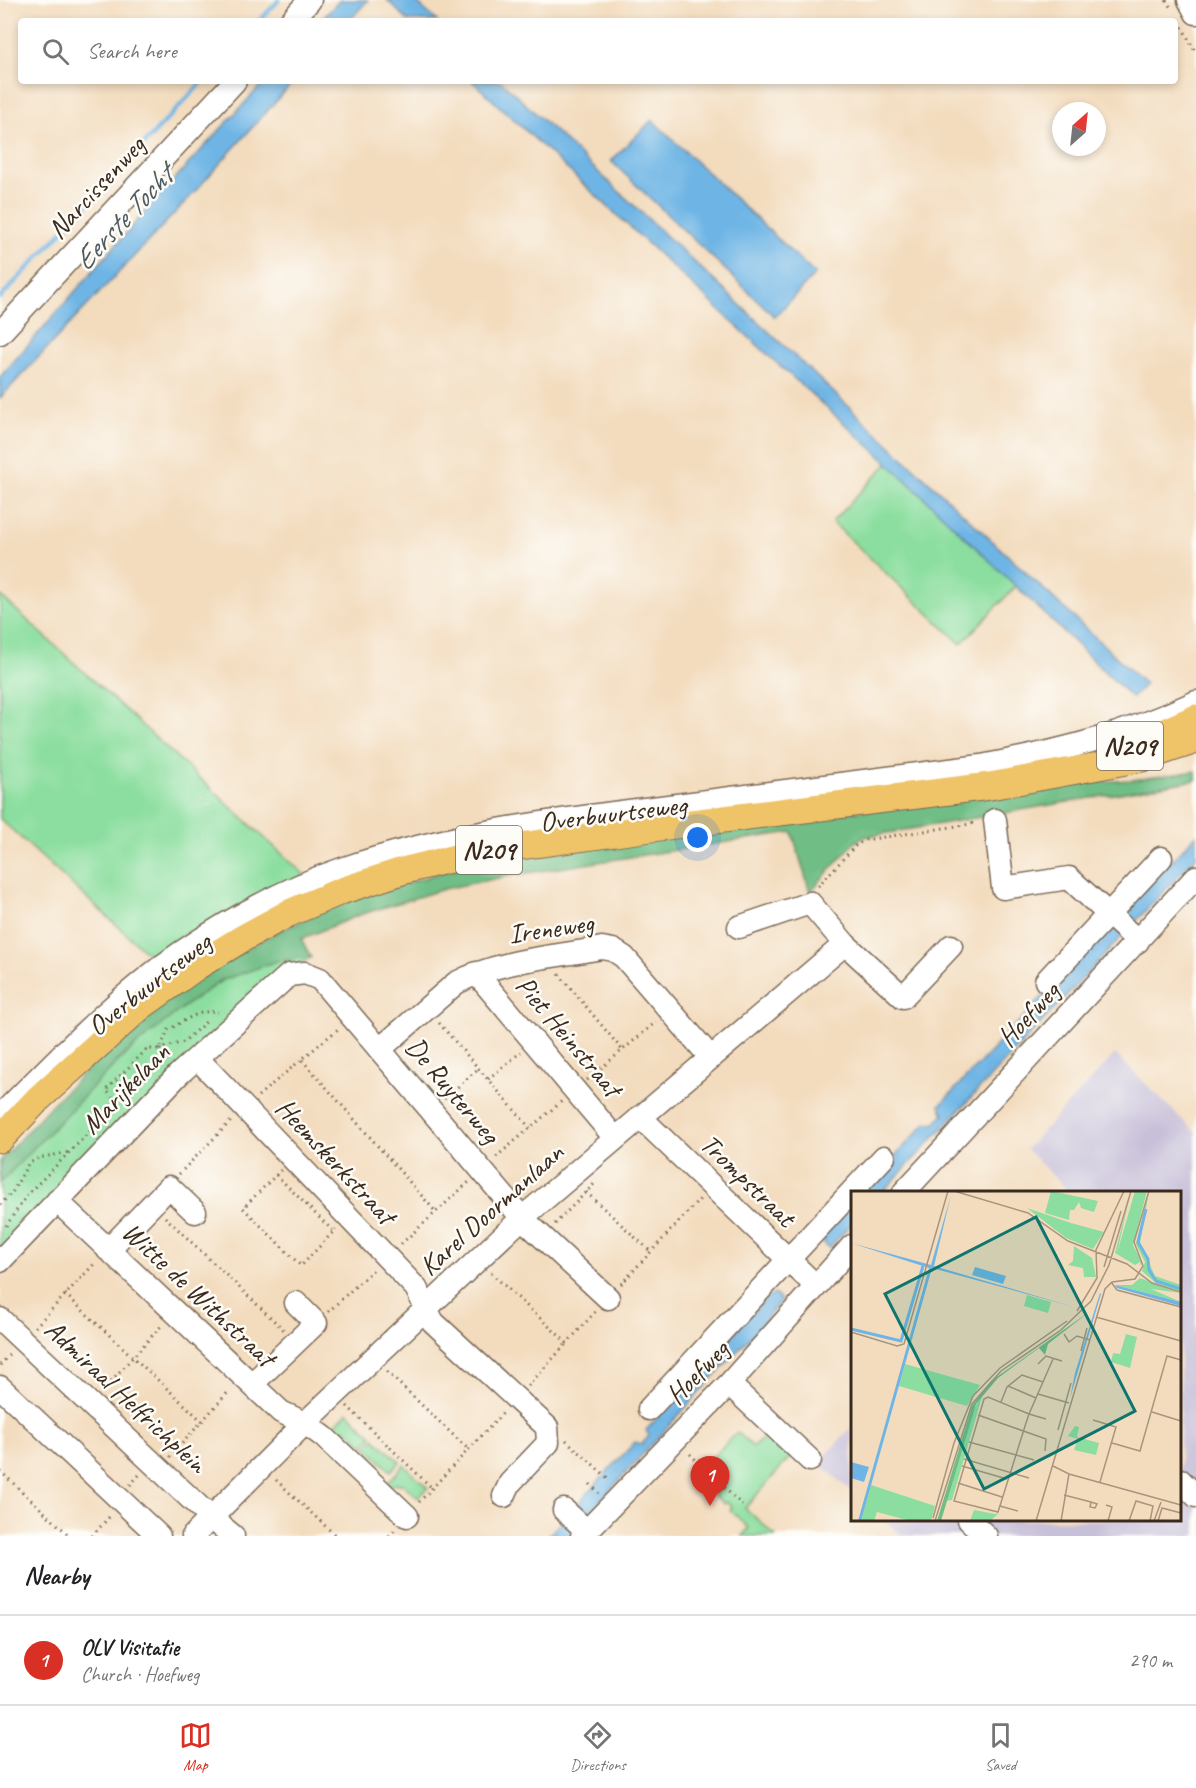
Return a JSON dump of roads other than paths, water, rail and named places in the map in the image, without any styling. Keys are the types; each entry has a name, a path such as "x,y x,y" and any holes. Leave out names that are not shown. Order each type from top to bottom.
{"main road":[{"name":"Overbuurtseweg","path":"1062,772 1134,745 1196,718"},
{"name":"Overbuurtseweg","path":"0,1139 85,1055 149,1000 197,966 243,938 287,914 341,891 402,871 483,851 990,786 1142,758 1192,744"}],"street":[{"path":"294,18 310,0"},
{"path":"1189,0 1196,13"},
{"name":"Narcissenweg","path":"0,333 232,84"},
{"name":"Overbuurtseweg","path":"0,1116 92,1025 154,972 229,923 282,895 340,870 412,848 485,831 576,817 981,766 1046,754 1100,740 1196,702"},
{"path":"995,820 1004,888 1069,878 1122,927"},
{"name":"Hoefweg","path":"905,1191 1122,927 1161,858"},
{"name":"Hoefweg","path":"1046,981 1196,877"},
{"path":"739,927 810,903 845,944 903,997 951,946"},
{"name":"Karel Doormanlaan","path":"193,1536 305,1423 522,1218 845,944"},
{"name":"Ireneweg","path":"380,1049 456,983 476,973 497,966 602,948 624,957 711,1058"},
{"name":"De Ruyterweg","path":"305,973 320,979 522,1218 608,1298"},
{"name":"Marijkelaan","path":"0,1261 197,1058 289,975 305,973"},
{"name":"Piet Heinstraat","path":"476,973 615,1138"},
{"name":"Heemskerkstraat","path":"197,1058 292,1158 341,1225 416,1288 433,1322 547,1427 548,1443 510,1483 504,1496"},
{"name":"Trompstraat","path":"640,1117 816,1286"},
{"name":"Hoefweg","path":"852,1191 884,1157"},
{"path":"108,1250 169,1187 195,1212"},
{"name":"Hoefweg","path":"649,1409 851,1192"},
{"name":"Witte de Withstraat","path":"57,1201 281,1412 305,1423 324,1437 407,1516"},
{"name":"Hoefweg","path":"584,1531 729,1384 851,1247"},
{"path":"247,1380 296,1342 316,1323 296,1303"},
{"name":"Admiraal Helfrichplein","path":"0,1319 233,1536"},
{"path":"729,1384 810,1460"},
{"path":"0,1387 159,1536"},
{"path":"1181,1482 1196,1496"},
{"path":"564,1510 584,1531"},
{"path":"970,1521 986,1536"}],"water":[{"path":"340,0 368,0 352,18 323,18"},
{"path":"387,0 414,0 434,18 405,18"},
{"path":"262,84 291,84 190,197 0,398 0,377 157,198"},
{"path":"475,84 504,84 1145,684 1132,698 888,463"},
{"path":"652,120 815,274 775,317 611,161"},
{"path":"1196,835 1196,857 884,1191 862,1191 927,1122 934,1124 944,1115 940,1105"},
{"path":"851,1203 851,1225 829,1248 823,1242 826,1231"},
{"path":"775,1294 781,1300 764,1322 568,1536 548,1536 635,1442 642,1444 649,1436 646,1430 766,1298"}],"waterway":[{"path":"262,18 279,0"},
{"path":"0,298 200,84"}],"place":[{"name":"OLV Visitatie","path":"710,1506"}],"water label":[{"name":"Eerste Tocht","path":"123,218"}]}
